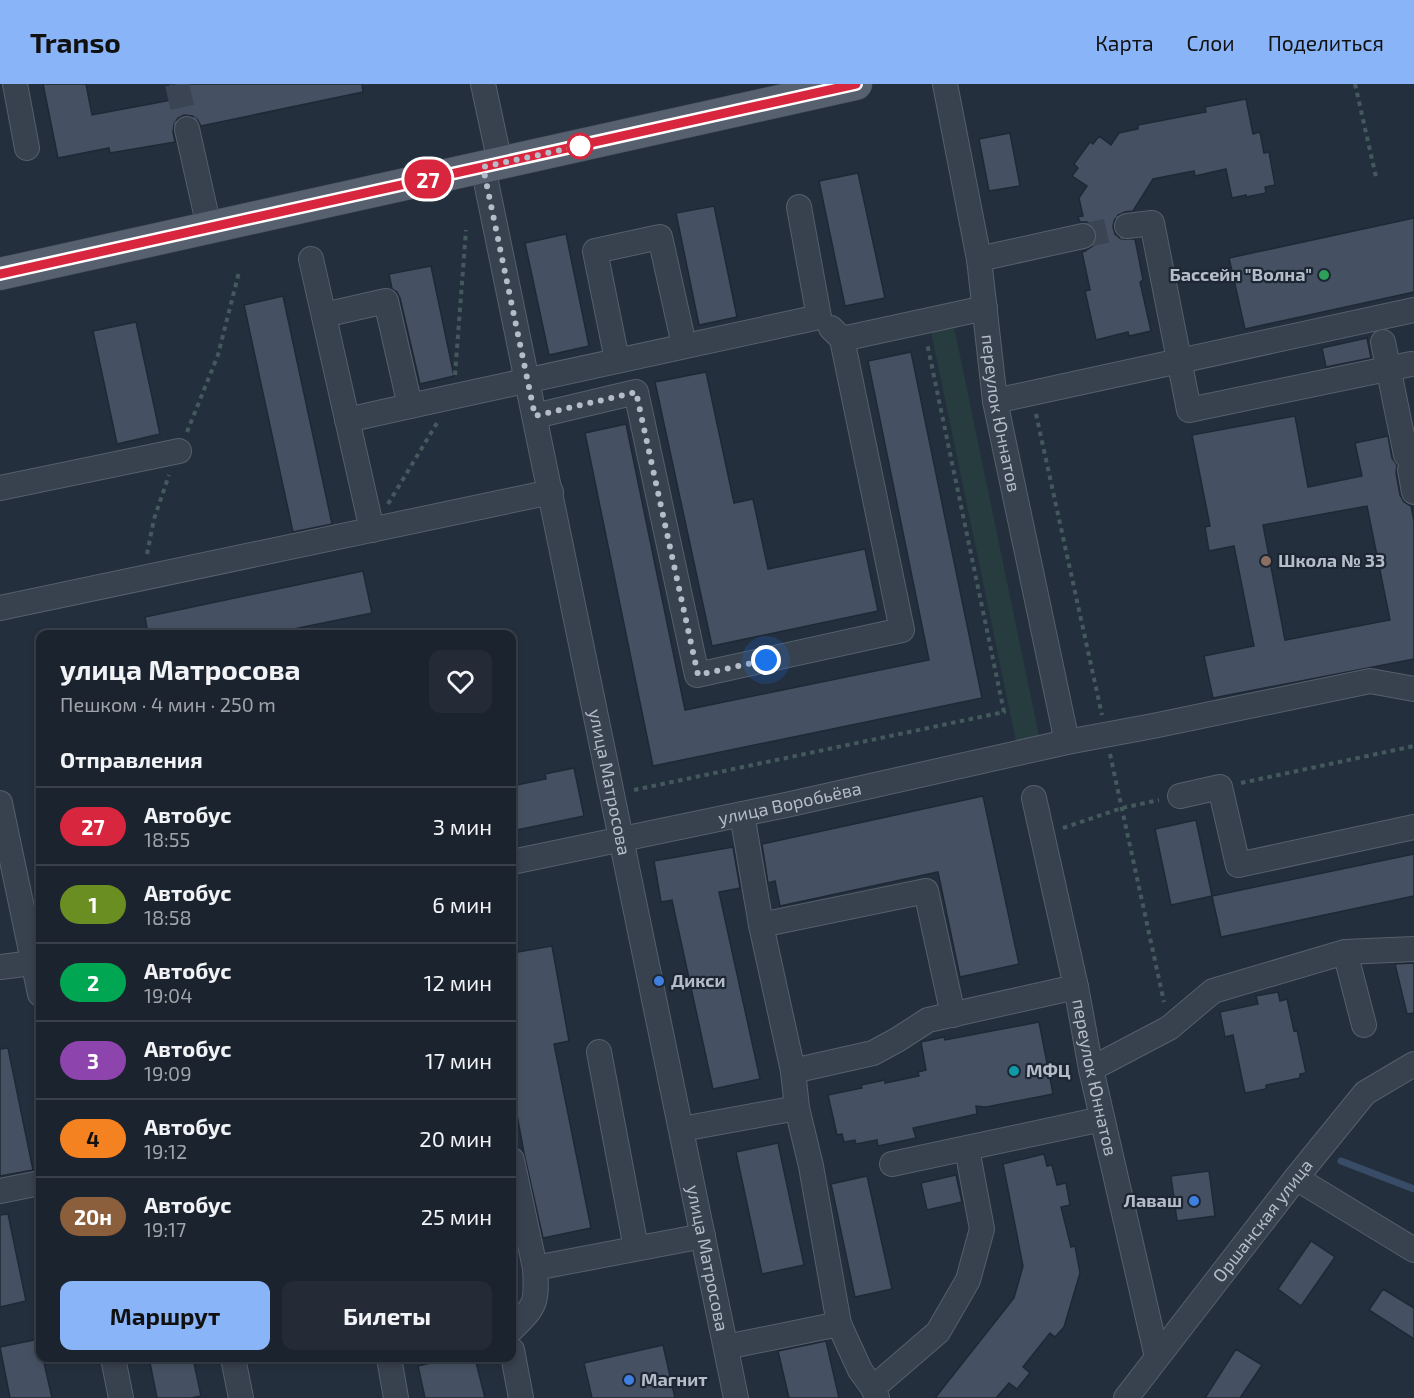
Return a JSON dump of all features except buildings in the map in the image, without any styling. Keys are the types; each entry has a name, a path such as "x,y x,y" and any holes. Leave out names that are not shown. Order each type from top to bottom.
{"main road":[{"path":"0,274 492,165 818,88 856,84"}],"street":[{"path":"15,84 27,148"},
{"name":"улица Матросова","path":"483,84 492,165 528,380 736,1398"},
{"name":"переулок Юннатов","path":"945,84 979,259 995,401 1067,742"},
{"path":"187,129 208,227"},
{"path":"535,416 636,392 698,675 902,630 842,339 819,317 799,207"},
{"path":"1127,226 1152,222 1189,410 1400,366"},
{"path":"979,259 1083,236"},
{"path":"617,360 595,251 660,237 684,345"},
{"path":"311,259 372,530"},
{"path":"324,315 386,301 410,406"},
{"path":"842,339 985,308"},
{"path":"995,401 1414,310"},
{"path":"347,420 819,317"},
{"path":"1383,342 1400,366 1410,472"},
{"path":"0,488 179,451"},
{"path":"0,608 551,492"},
{"name":"улица Воробьёва","path":"516,861 1067,742 1370,681 1414,689"},
{"path":"1180,796 1220,787 1238,865 1414,826"},
{"name":"переулок Юннатов","path":"1034,798 1076,987 1102,1119 1157,1357"},
{"path":"0,803 36,959"},
{"path":"742,814 761,925 793,1071 797,1108 811,1166 839,1324 860,1370 875,1393 938,1332 968,1280 982,1229 967,1149"},
{"path":"761,925 926,891 953,1015"},
{"path":"1091,1069 1169,1028 1213,991 1345,952 1414,949"},
{"path":"1345,952 1364,1025"},
{"path":"0,967 36,963"},
{"path":"793,1071 873,1053 928,1020 1076,987"},
{"path":"599,1052 636,1248"},
{"name":"Оршанская улица","path":"1128,1397 1365,1092 1414,1064"},
{"path":"682,1130 797,1108"},
{"path":"892,1164 1102,1119"},
{"path":"1296,1178 1412,1247"},
{"path":"516,1179 535,1268 537,1295 528,1313 516,1322"},
{"path":"0,1191 36,1184"},
{"path":"535,1268 703,1236"},
{"path":"726,1347 839,1324"},
{"path":"114,1362 121,1398"},
{"path":"234,1362 241,1398"},
{"path":"390,1362 396,1398"},
{"path":"514,1362 521,1398"}],"path":[{"path":"1355,84 1376,177"},
{"path":"142,578 154,519 172,465 193,420 218,355 238,272"},
{"path":"1220,787 1414,746"},
{"path":"1042,835 1122,808 1180,796"}],"green space":[{"path":"953,322 1039,736 1016,741 930,327"}],"waterway":[{"path":"1341,1161 1414,1189"}],"tunnel":[{"path":"177,84 187,129"},
{"path":"1083,236 1127,226"}],"bus line":[{"name":"27","path":"0,274 856,84"}],"place":[{"name":"Бассейн \"Волна\"","path":"1324,275"},
{"name":"Школа № 33","path":"1266,561"},
{"name":"Дикси","path":"659,981"},
{"name":"МФЦ","path":"1014,1071"},
{"name":"Лаваш","path":"1194,1201"},
{"name":"Магнит","path":"629,1380"}],"route":[{"path":"580,146 483,167 535,416 636,392 698,675 766,660"}]}
